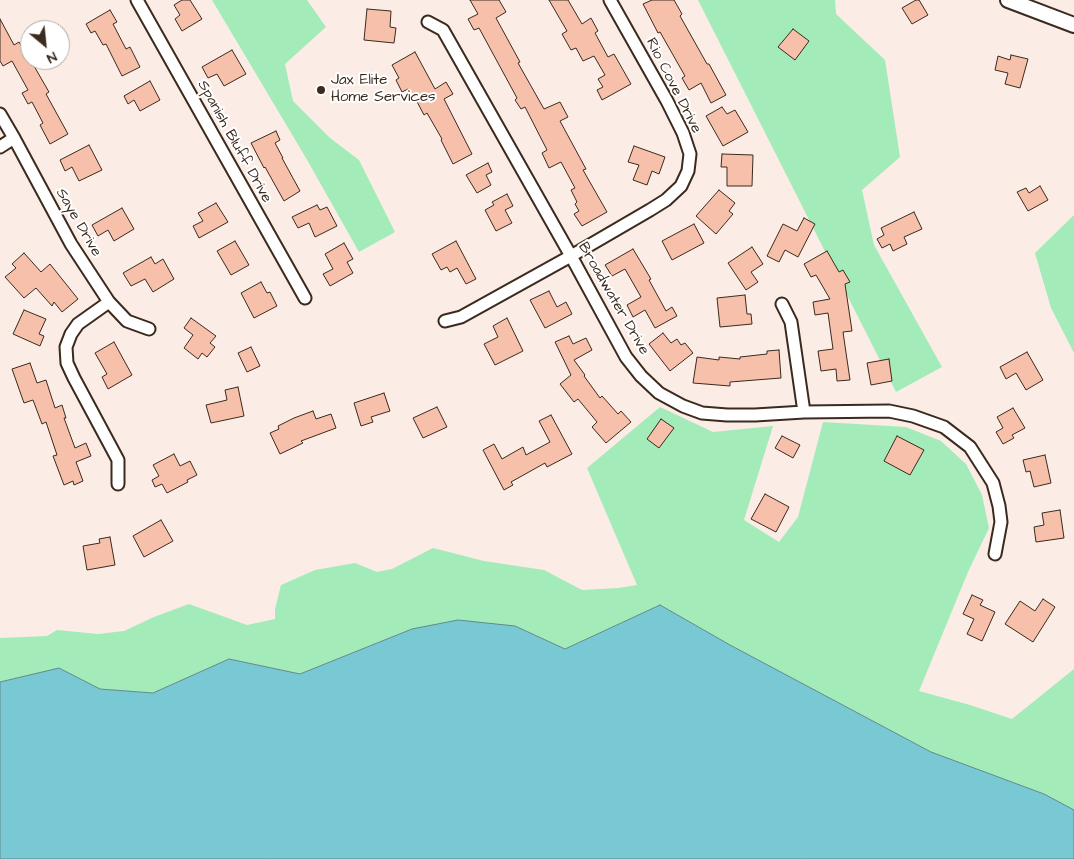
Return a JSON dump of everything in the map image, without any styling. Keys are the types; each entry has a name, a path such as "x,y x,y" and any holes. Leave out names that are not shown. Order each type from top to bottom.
{"street":[{"name":"Spanish Bluff Drive","path":"137,0 305,298"},
{"name":"Rio Cove Drive","path":"445,321 461,317 570,256 666,200 682,186 688,171 690,154 683,133 610,0"},
{"path":"1008,0 1074,25"},
{"name":"Broadwater Drive","path":"428,22 443,30 626,357 641,376 659,393 683,406 702,413 755,415 804,412 889,411 913,416 944,428 970,447 992,484 1000,506 1001,522 995,554"},
{"name":"Saye Drive","path":"0,114 71,244 109,302 128,321 149,329"},
{"path":"0,146 14,138"},
{"path":"109,302 78,324 70,334 66,347 67,363 118,460 118,484"},
{"path":"782,304 791,322 804,412"}],"green space":[{"path":"212,0 307,0 326,27 285,64 293,101 330,138 359,160 395,232 359,252 306,158"},
{"path":"698,0 835,0 836,14 885,60 900,157 862,190 874,245 942,367 896,392"},
{"path":"1074,215 1074,353 1051,308 1035,253"},
{"path":"660,407 713,432 773,426 744,520 779,542 798,517 823,422 906,427 941,441 966,464 982,495 989,528 968,572 919,691 1012,719 1074,669 1074,810 1044,794 931,752 730,645 660,605 565,649 515,626 412,629 300,674 229,659 153,693 100,689 59,668 0,682 0,638 47,636 57,630 98,634 124,631 189,604 247,625 275,619 275,609 281,585 315,570 355,563 377,572 392,569 433,548 484,561 544,570 582,590 637,585 587,468"}],"water":[{"path":"660,605 730,645 931,752 1044,794 1074,810 1074,859 0,859 0,682 59,668 100,689 153,693 229,659 300,674 412,629 458,620 515,626 565,649"}],"building":[{"path":"182,0 190,0 202,19 182,31 175,19 180,15 174,5"},
{"path":"470,0 499,0 506,12 496,18 520,62 518,63 544,109 560,102 568,117 560,121 586,169 583,170 607,212 582,226 574,214 579,211 571,190 575,188 561,162 549,168 542,153 547,150 525,107 521,109 515,100 517,98 479,28 474,30 468,19 478,14"},
{"path":"549,0 568,0 582,24 591,18 598,31 595,33 608,57 614,54 631,84 602,100 597,90 603,87 598,79 605,75 594,56 583,61 576,48 571,50 562,34 567,31"},
{"path":"652,0 674,0 682,14 680,16 726,95 711,103 701,83 689,90 682,78 685,76 660,32 658,33 643,4"},
{"path":"919,0 928,15 912,24 902,8"},
{"path":"367,9 391,11 390,27 396,28 394,43 364,40"},
{"path":"110,10 117,22 113,24 126,49 130,47 140,67 122,76 106,44 103,45 95,31 91,33 86,24"},
{"path":"0,19 14,45 19,42 20,44 20,70 36,70 49,92 46,94 68,134 50,144 40,125 43,123 32,102 28,104 22,93 28,90 12,61 3,66 0,61"},
{"path":"793,29 809,41 795,60 778,47"},
{"path":"232,50 246,74 224,86 217,74 208,78 202,67"},
{"path":"415,52 435,89 446,82 453,94 444,99 472,154 453,164 442,139 427,113 424,115 413,94 411,95 408,89 402,92 396,80 399,78 392,65"},
{"path":"1011,55 1028,59 1020,88 1005,84 1008,73 995,70 998,56 1010,60"},
{"path":"150,81 160,100 140,111 134,100 128,104 124,96"},
{"path":"722,107 727,114 735,110 748,132 723,146 706,116"},
{"path":"276,131 280,140 275,143 300,191 284,201 251,143"},
{"path":"89,145 102,170 79,181 72,167 65,171 60,160"},
{"path":"634,146 665,157 659,174 652,171 647,185 633,180 639,165 628,162"},
{"path":"722,154 753,155 752,186 727,186 727,167 721,167"},
{"path":"488,163 492,172 486,175 491,185 477,193 466,175"},
{"path":"1040,186 1048,200 1028,211 1017,192 1026,188 1029,193"},
{"path":"719,190 735,203 729,211 733,214 716,234 696,216"},
{"path":"507,194 513,206 505,210 512,223 496,231 485,210 494,205 492,202"},
{"path":"216,203 228,222 199,238 193,226 203,221 198,213"},
{"path":"317,205 320,210 327,207 337,226 315,237 309,223 298,228 292,217"},
{"path":"122,208 134,229 114,241 108,230 98,236 92,225"},
{"path":"914,212 922,229 904,237 907,244 893,251 890,244 882,248 877,239 884,235 881,228"},
{"path":"804,218 815,224 798,257 785,250 779,262 767,256 783,224 797,231"},
{"path":"694,224 704,243 672,260 662,241"},
{"path":"235,241 249,265 231,275 217,251"},
{"path":"456,241 476,279 466,284 457,268 450,272 447,267 441,270 432,254"},
{"path":"344,243 353,259 347,262 353,273 330,286 323,274 333,269 325,254"},
{"path":"752,247 763,264 751,272 758,282 746,290 728,263"},
{"path":"633,249 651,279 649,280 666,311 672,307 677,316 655,328 645,310 633,317 627,305 641,297 625,269 612,276 605,265"},
{"path":"827,251 839,272 843,270 850,282 845,284 852,331 843,332 850,380 837,381 836,369 821,371 818,351 833,349 828,313 815,315 813,302 830,299 816,275 811,277 804,264"},
{"path":"24,253 41,272 50,264 78,299 62,312 54,302 52,306 36,288 24,298 5,277 16,268 12,264"},
{"path":"151,257 155,264 163,259 174,279 153,292 145,279 131,286 123,273"},
{"path":"261,282 267,293 270,292 277,306 254,318 241,293"},
{"path":"549,291 557,307 566,302 572,314 545,328 530,300"},
{"path":"745,295 747,314 751,314 752,324 720,327 717,298"},
{"path":"24,310 46,319 39,334 44,336 40,346 13,334"},
{"path":"191,318 216,336 210,343 215,347 207,357 202,353 198,359 184,348 193,335 184,328"},
{"path":"507,318 523,351 495,365 484,344 498,337 493,326"},
{"path":"663,333 671,343 677,339 681,345 685,343 693,353 670,371 649,344"},
{"path":"569,336 573,344 586,338 592,350 574,360 600,398 602,396 618,414 621,411 631,422 606,443 592,427 597,422 578,399 574,402 560,384 571,375 555,342"},
{"path":"114,342 132,375 108,389 102,377 107,374 95,353"},
{"path":"251,347 260,366 247,372 238,353"},
{"path":"779,350 781,378 730,382 730,386 693,383 697,357 719,360 719,357 740,359 740,357 767,354 767,351"},
{"path":"1027,352 1043,380 1026,390 1016,373 1006,379 1000,367"},
{"path":"889,359 892,381 871,385 867,363"},
{"path":"30,363 37,383 46,380 55,408 62,405 66,418 64,418 75,448 86,443 91,456 76,462 83,481 74,485 73,481 64,485 53,456 57,455 46,422 42,424 33,400 24,403 12,369"},
{"path":"238,387 244,416 211,423 206,405 227,400 225,390"},
{"path":"384,393 390,411 371,417 373,422 361,426 354,403"},
{"path":"437,407 447,427 423,438 413,418"},
{"path":"1013,408 1025,428 1012,435 1014,438 1003,444 996,432 1003,428 997,417"},
{"path":"313,411 316,419 331,414 336,428 301,441 303,443 280,454 270,433 279,429 278,426"},
{"path":"551,415 572,454 547,467 545,463 511,482 513,485 504,490 483,450 494,444 502,459 523,447 526,455 550,442 539,421"},
{"path":"661,419 674,428 659,448 647,439"},
{"path":"782,436 800,445 793,458 775,448"},
{"path":"897,436 924,450 910,475 884,461"},
{"path":"174,454 180,466 190,461 197,475 167,493 162,484 155,487 152,480 159,476 153,465"},
{"path":"1045,455 1051,483 1034,487 1030,471 1026,472 1023,460"},
{"path":"765,494 789,507 776,532 751,519"},
{"path":"1060,510 1064,538 1036,542 1034,527 1044,525 1042,513"},
{"path":"161,520 173,541 144,557 133,536"},
{"path":"110,537 115,565 87,570 83,546 100,543 99,539"},
{"path":"972,595 983,600 980,605 995,612 982,641 967,634 974,619 963,614"},
{"path":"1043,599 1055,607 1033,642 1005,624 1020,601 1035,611"}],"place":[{"name":"Jax Elite Home Services","path":"321,90"}]}
